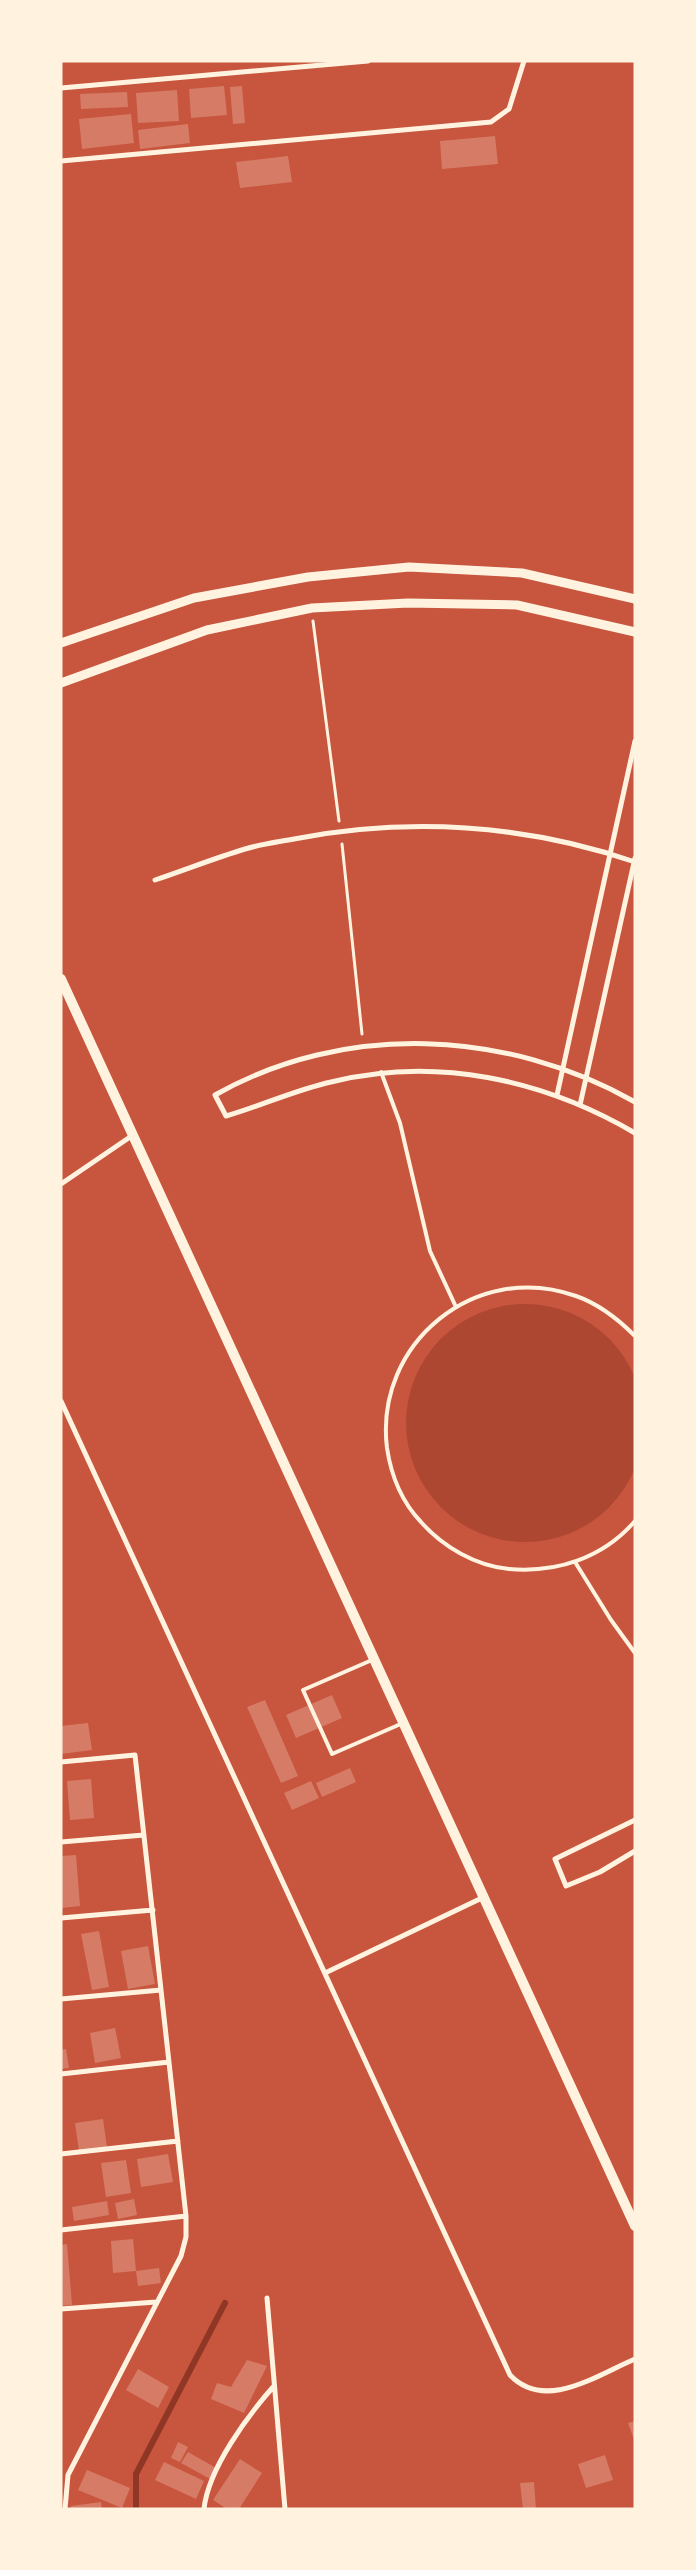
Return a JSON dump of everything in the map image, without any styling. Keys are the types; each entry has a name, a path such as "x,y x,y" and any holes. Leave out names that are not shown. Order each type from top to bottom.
{"main road":[{"path":"61,979 635,2226"}],"street":[{"path":"61,88 368,61"},
{"path":"61,161 491,122 509,109 524,61"},
{"path":"61,643 194,598 308,577 409,567 522,573 635,598"},
{"path":"61,683 207,630 312,608 408,603 516,605 635,632"},
{"path":"557,1095 635,741"},
{"path":"155,880 246,848 340,830 408,825 476,828 525,834 634,860 580,1105"},
{"path":"635,1102 586,1077 513,1053 455,1045 410,1043 363,1045 324,1052 275,1066 215,1096 226,1116 331,1082 381,1072 457,1071 513,1082 557,1095 635,1133"},
{"path":"61,1184 133,1134"},
{"path":"61,1401 510,2375 519,2384 532,2390 547,2392 563,2390 635,2359"},
{"path":"61,1762 135,1755 186,2216 186,2237 181,2256 68,2475 65,2509"},
{"path":"635,1820 556,1859 566,1886 600,1872 635,1851"},
{"path":"61,1842 144,1835"},
{"path":"325,1973 484,1897"},
{"path":"61,1918 152,1910"},
{"path":"61,1999 161,1990"},
{"path":"61,2074 169,2062"},
{"path":"61,2154 178,2141"},
{"path":"61,2230 186,2216"},
{"path":"267,2298 285,2509"},
{"path":"61,2309 156,2302"},
{"path":"204,2509 214,2477 232,2443 256,2407 274,2386"}],"lane":[{"path":"381,1072 400,1123 430,1252 456,1307"},
{"path":"635,1336 608,1313 577,1296 560,1291 524,1288 506,1289 472,1299 456,1307 428,1328 416,1341 402,1363 392,1386 386,1421 386,1438 392,1472 398,1488 417,1518 429,1531 472,1559 498,1567 523,1570 558,1567 575,1562 604,1548 635,1521"},
{"path":"575,1562 611,1620 635,1653"},
{"path":"374,1659 303,1690 332,1754 404,1723"}],"shaded area":[{"path":"513,1304 537,1304 560,1309 581,1318 601,1331 617,1347 630,1367 639,1388 644,1411 642,1446 635,1469 617,1499 601,1515 581,1528 560,1537 537,1542 513,1542 490,1537 469,1528 449,1515 433,1499 420,1479 411,1458 406,1435 406,1411 411,1388 420,1367 433,1347 449,1331 469,1318 490,1309"}],"building":[{"path":"224,86 227,115 191,118 189,89"},
{"path":"242,86 245,123 233,124 230,87"},
{"path":"177,90 179,121 138,123 136,93"},
{"path":"127,92 128,107 81,109 80,94"},
{"path":"131,114 134,143 82,149 79,119"},
{"path":"188,124 190,143 140,149 138,130"},
{"path":"495,136 498,164 442,169 440,141"},
{"path":"288,156 292,182 240,188 236,162"},
{"path":"332,1695 342,1718 296,1738 286,1715"},
{"path":"265,1700 298,1776 281,1783 247,1707"},
{"path":"88,1723 92,1750 61,1754 61,1726"},
{"path":"350,1768 356,1782 322,1797 316,1783"},
{"path":"91,1779 94,1818 70,1820 67,1781"},
{"path":"311,1781 319,1798 292,1810 284,1793"},
{"path":"76,1855 80,1906 61,1908 61,1856"},
{"path":"99,1931 109,1987 92,1990 81,1934"},
{"path":"148,1946 155,1984 128,1989 121,1951"},
{"path":"115,2028 121,2058 95,2063 90,2033"},
{"path":"66,2049 69,2068 61,2069 61,2050"},
{"path":"103,2119 107,2148 79,2151 75,2123"},
{"path":"168,2154 173,2182 141,2187 137,2159"},
{"path":"126,2160 131,2193 106,2197 101,2163"},
{"path":"134,2199 137,2215 118,2219 115,2203"},
{"path":"107,2201 109,2215 74,2221 72,2207"},
{"path":"133,2239 136,2271 113,2273 111,2241"},
{"path":"67,2244 72,2305 61,2306 61,2245"},
{"path":"159,2268 161,2283 138,2286 136,2271"},
{"path":"247,2360 267,2366 244,2413 211,2399 217,2383 231,2387"},
{"path":"138,2369 169,2387 158,2408 126,2390"},
{"path":"635,2421 635,2442 628,2423"},
{"path":"178,2442 188,2447 180,2462 171,2458"},
{"path":"188,2452 218,2469 212,2480 181,2463"},
{"path":"605,2455 613,2480 586,2488 578,2464"},
{"path":"240,2459 262,2473 239,2509 227,2509 213,2500"},
{"path":"164,2462 204,2481 196,2499 155,2480"},
{"path":"87,2470 130,2488 122,2508 78,2490"},
{"path":"534,2482 536,2509 523,2509 520,2483"},
{"path":"101,2502 102,2509 71,2509 71,2506"}],"waterway":[{"path":"136,2509 136,2474 225,2303"}]}
